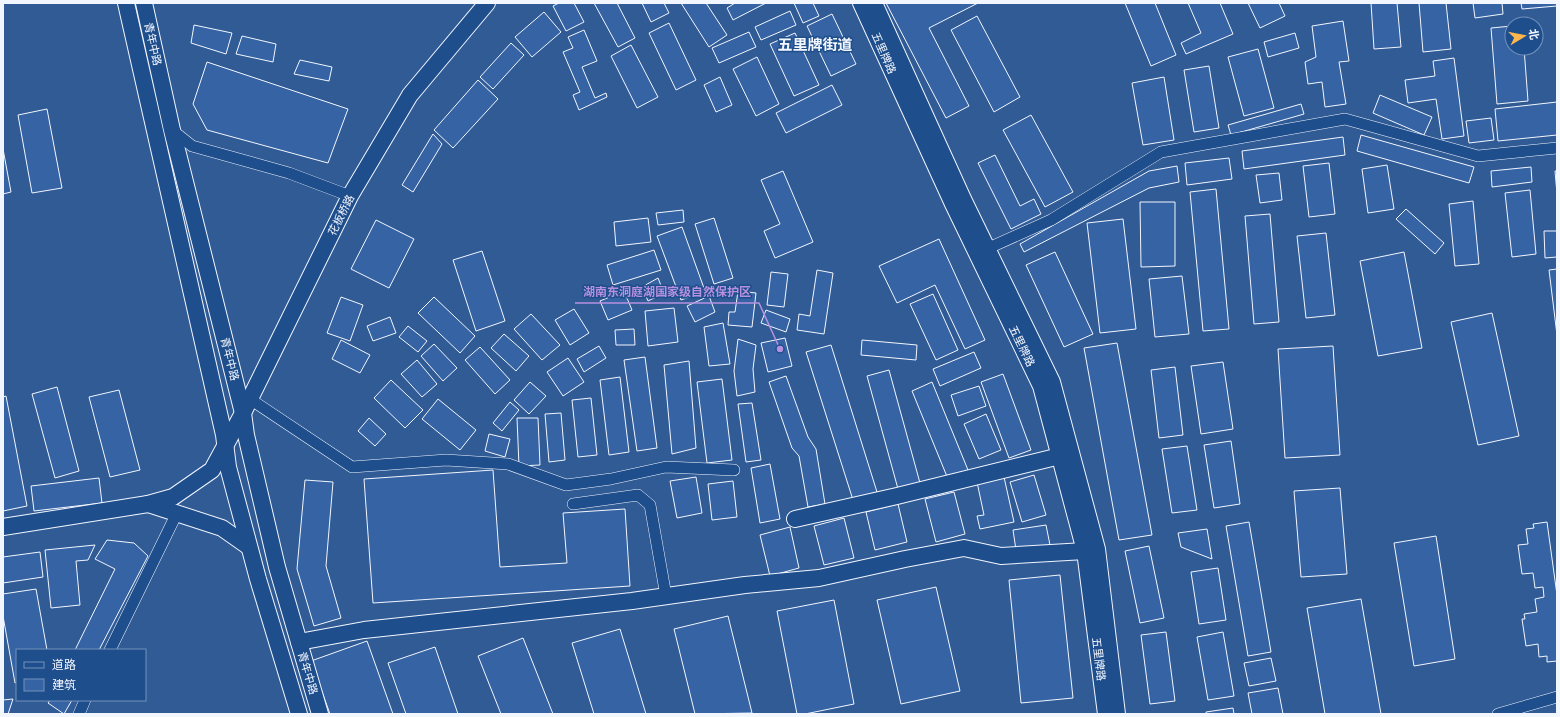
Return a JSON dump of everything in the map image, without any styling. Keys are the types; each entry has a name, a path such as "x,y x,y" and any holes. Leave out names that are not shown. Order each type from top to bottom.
{"main road":[{"name":"青年中路","path":"126,3 223,427 228,467 258,579 299,714"},
{"name":"青年中路","path":"144,3 172,130 246,406 246,435 277,567 320,714"},
{"name":"花板桥路","path":"3,527 148,504 173,497 212,470 226,447 350,196 410,94 487,3"},
{"name":"五里牌路","path":"861,3 953,204 982,251 1052,382 1096,549 1117,714"},
{"name":"五里牌路","path":"874,3 963,199 982,251 1041,386 1085,551 1106,714"},
{"path":"796,519 1060,456"},
{"path":"148,504 222,528 250,547"},
{"path":"299,642 364,630 624,602 745,585 819,578 964,548 1002,556 1085,551"}],"street":[{"path":"982,251 1051,220 1161,152 1345,119 1478,156 1557,148"},
{"path":"172,130 192,146 289,173 350,196"},
{"path":"246,406 352,467 446,460 508,464 566,485 611,479 666,467 734,470"},
{"path":"573,504 638,495 650,505 666,596"},
{"path":"110,649 177,514"},
{"path":"1498,714 1557,697"},
{"path":"79,714 85,701"}],"shaded area":[{"path":"3,3 1557,3 1557,714 3,714"}],"building":[{"path":"559,3 574,3 584,22 566,31 553,6"},
{"path":"594,3 617,3 635,38 618,47"},
{"path":"642,3 664,3 669,13 651,22"},
{"path":"681,3 706,3 727,35 709,47"},
{"path":"735,3 766,3 733,20 727,8"},
{"path":"794,3 813,3 819,16 803,23"},
{"path":"886,3 978,3 929,28 969,106 946,118"},
{"path":"1125,3 1155,3 1176,55 1151,66"},
{"path":"1188,3 1220,3 1233,34 1186,54 1181,43 1201,33"},
{"path":"1248,3 1279,3 1285,16 1260,28"},
{"path":"1371,3 1397,3 1401,47 1374,49"},
{"path":"1419,3 1446,3 1451,49 1423,52"},
{"path":"1473,3 1502,3 1503,14 1475,18"},
{"path":"1521,3 1557,3 1557,6 1522,9"},
{"path":"790,11 796,25 761,40 755,27"},
{"path":"544,12 561,32 532,57 515,37"},
{"path":"832,14 856,64 831,76 807,26"},
{"path":"977,16 1020,97 994,112 951,30"},
{"path":"1343,21 1349,61 1339,62 1346,104 1325,107 1322,82 1308,84 1305,62 1316,57 1312,26"},
{"path":"669,23 696,80 676,90 649,33"},
{"path":"194,25 232,33 226,54 191,43"},
{"path":"1504,27 1504,56 1525,56 1528,101 1497,104 1491,28"},
{"path":"584,30 597,61 582,67 595,98 606,93 607,97 579,110 573,95 580,92 563,52 573,48 568,37"},
{"path":"749,32 756,47 719,63 712,48"},
{"path":"795,33 819,85 794,96 770,44"},
{"path":"1295,33 1299,48 1268,57 1264,42"},
{"path":"242,36 276,44 273,62 236,54"},
{"path":"511,43 524,55 493,89 480,77"},
{"path":"631,45 658,97 637,108 611,56"},
{"path":"1258,49 1274,108 1244,116 1228,57"},
{"path":"757,57 779,104 756,116 733,69"},
{"path":"1454,58 1464,136 1442,139 1436,99 1408,103 1405,80 1435,76 1433,61"},
{"path":"300,60 332,67 329,81 294,74"},
{"path":"207,62 348,109 328,163 207,130 193,104"},
{"path":"1209,66 1219,128 1194,132 1184,70"},
{"path":"720,77 732,105 716,112 704,85"},
{"path":"1164,77 1174,140 1143,145 1132,83"},
{"path":"478,80 498,99 453,148 434,130"},
{"path":"832,85 842,105 786,133 776,113"},
{"path":"1380,95 1432,117 1424,135 1373,113"},
{"path":"1557,102 1557,135 1498,141 1495,109"},
{"path":"1301,104 1304,114 1231,135 1228,125"},
{"path":"47,109 62,188 32,193 18,115"},
{"path":"1031,115 1073,192 1045,207 1003,130"},
{"path":"1491,118 1494,140 1469,143 1466,121"},
{"path":"433,134 442,144 413,192 402,185"},
{"path":"1361,135 1474,167 1469,183 1357,151"},
{"path":"1343,137 1345,155 1244,169 1242,151"},
{"path":"3,149 11,192 3,194"},
{"path":"995,155 1020,206 1034,199 1041,214 1011,229 978,163"},
{"path":"1229,158 1232,179 1187,185 1185,163"},
{"path":"1329,163 1335,214 1309,217 1303,166"},
{"path":"1387,165 1394,209 1368,213 1362,169"},
{"path":"1177,166 1179,182 1149,188 1024,252 1020,244 1149,171"},
{"path":"1531,167 1532,182 1492,187 1491,171"},
{"path":"783,171 813,242 775,258 764,231 780,224 761,180"},
{"path":"1555,171 1557,171 1557,194"},
{"path":"1279,173 1282,200 1260,203 1256,175"},
{"path":"1216,189 1229,329 1203,331 1190,192"},
{"path":"1530,190 1536,254 1512,257 1505,193"},
{"path":"1473,201 1479,264 1455,266 1449,204"},
{"path":"1140,202 1175,202 1175,266 1141,267"},
{"path":"1406,209 1444,243 1435,254 1396,219"},
{"path":"683,210 684,222 658,225 656,213"},
{"path":"1270,214 1279,322 1254,324 1245,216"},
{"path":"648,218 651,242 616,246 614,222"},
{"path":"714,218 733,278 714,284 695,224"},
{"path":"1123,219 1136,329 1100,333 1087,223"},
{"path":"376,220 414,239 389,288 351,269"},
{"path":"682,227 705,291 681,300 657,236"},
{"path":"1544,231 1557,231 1557,257 1545,258"},
{"path":"1326,233 1335,315 1306,318 1297,236"},
{"path":"939,239 985,340 965,349 935,285 897,303 879,266"},
{"path":"654,250 661,270 613,285 607,265"},
{"path":"482,251 505,321 476,331 453,260"},
{"path":"1055,252 1093,334 1064,347 1026,265"},
{"path":"1404,252 1422,348 1378,356 1360,261"},
{"path":"1557,269 1557,335 1549,270"},
{"path":"817,270 833,273 824,334 797,330 799,314 810,316"},
{"path":"771,272 788,274 784,307 767,305"},
{"path":"1182,276 1189,334 1155,337 1149,279"},
{"path":"658,278 664,293 648,301 642,287"},
{"path":"624,291 632,310 608,320 600,301"},
{"path":"738,291 756,293 752,327 728,325 729,312 735,312"},
{"path":"933,294 958,350 936,360 910,304"},
{"path":"709,296 715,312 695,322 687,306"},
{"path":"341,297 363,305 350,341 327,333"},
{"path":"434,297 475,336 460,353 418,313"},
{"path":"674,308 678,342 648,346 645,311"},
{"path":"574,309 589,333 570,345 555,320"},
{"path":"766,310 790,319 786,332 761,323"},
{"path":"1492,313 1519,436 1478,445 1451,322"},
{"path":"531,314 560,345 542,360 514,329"},
{"path":"390,317 396,333 373,341 367,326"},
{"path":"723,323 730,364 709,366 704,327"},
{"path":"408,326 427,341 418,352 399,337"},
{"path":"634,329 635,345 616,345 615,330"},
{"path":"504,334 529,356 516,371 491,348"},
{"path":"785,338 792,366 768,372 761,343"},
{"path":"738,339 756,345 753,369 755,392 737,396 734,371"},
{"path":"341,340 370,355 360,373 332,359"},
{"path":"862,340 917,345 916,360 861,355"},
{"path":"1117,343 1152,535 1119,540 1084,348"},
{"path":"434,344 457,368 443,381 421,356"},
{"path":"831,345 877,492 853,500 806,352"},
{"path":"599,346 606,358 584,372 577,359"},
{"path":"1333,346 1340,455 1285,458 1278,349"},
{"path":"480,347 510,380 495,394 465,360"},
{"path":"974,352 981,368 940,386 933,369"},
{"path":"645,357 657,448 637,451 624,360"},
{"path":"568,358 584,382 563,396 547,372"},
{"path":"417,360 437,384 422,397 401,374"},
{"path":"689,361 696,448 672,454 664,365"},
{"path":"1223,362 1233,429 1201,434 1191,366"},
{"path":"1175,367 1183,435 1159,438 1151,370"},
{"path":"889,370 920,483 898,489 867,376"},
{"path":"1003,374 1031,450 1009,458 981,382"},
{"path":"786,376 808,437 816,449 825,504 808,507 799,456 792,448 769,382"},
{"path":"620,377 629,452 609,455 600,380"},
{"path":"722,379 732,460 707,463 697,382"},
{"path":"391,380 423,410 405,428 374,398"},
{"path":"530,382 546,396 529,414 514,400"},
{"path":"932,382 968,470 948,479 912,391"},
{"path":"979,386 986,406 958,416 951,395"},
{"path":"57,387 79,471 55,478 32,394"},
{"path":"119,390 140,470 110,477 89,397"},
{"path":"6,396 27,506 3,511 3,397"},
{"path":"591,398 597,455 578,457 572,400"},
{"path":"438,399 476,430 460,450 422,419"},
{"path":"510,402 519,410 502,431 493,423"},
{"path":"752,403 761,460 746,462 738,404"},
{"path":"561,413 565,460 549,462 545,414"},
{"path":"986,414 1001,450 979,459 964,424"},
{"path":"369,418 386,434 375,446 358,431"},
{"path":"517,418 538,418 540,465 519,466"},
{"path":"489,434 510,439 505,457 485,451"},
{"path":"1231,441 1240,504 1214,508 1204,445"},
{"path":"1187,446 1197,510 1172,513 1162,449"},
{"path":"770,464 780,519 760,523 751,468"},
{"path":"493,470 500,567 567,563 563,513 625,509 630,586 373,603 364,479"},
{"path":"1034,475 1046,515 1022,522 1010,482"},
{"path":"696,477 702,513 677,518 670,481"},
{"path":"1004,477 1014,522 980,529 977,516 984,515 977,482"},
{"path":"99,478 102,503 34,511 31,486"},
{"path":"305,480 333,482 326,566 341,618 314,626 297,569"},
{"path":"733,481 737,517 712,520 708,484"},
{"path":"1340,488 1347,574 1301,577 1294,491"},
{"path":"954,492 965,534 936,542 925,499"},
{"path":"898,504 907,542 875,550 866,512"},
{"path":"844,518 854,558 824,565 814,526"},
{"path":"1249,522 1271,652 1248,656 1226,526"},
{"path":"1547,522 1557,595 1557,661 1547,662 1547,656 1539,657 1538,644 1526,646 1522,619 1525,619 1524,614 1537,612 1535,599 1544,597 1543,587 1535,588 1533,573 1522,574 1518,545 1528,544 1526,529 1534,528 1533,524"},
{"path":"1046,525 1050,545 1016,550 1013,530"},
{"path":"790,527 799,568 770,576 760,535"},
{"path":"1207,529 1212,559 1181,547 1178,533"},
{"path":"1436,536 1455,659 1414,666 1394,543"},
{"path":"107,540 134,543 148,556 100,649 75,649 115,569 95,559"},
{"path":"95,545 88,560 76,561 80,605 51,608 45,550"},
{"path":"1149,546 1164,618 1140,623 1125,551"},
{"path":"40,552 43,577 3,583 3,557"},
{"path":"1218,568 1226,620 1199,624 1191,572"},
{"path":"1060,575 1073,698 1021,703 1009,580"},
{"path":"936,587 960,691 901,704 877,600"},
{"path":"36,589 47,649 16,649 15,683 3,616 3,594"},
{"path":"1361,599 1381,714 1325,714 1307,608"},
{"path":"834,600 854,704 805,714 797,714 777,611"},
{"path":"728,616 752,713 695,714 674,629"},
{"path":"620,629 646,714 594,714 572,643"},
{"path":"1166,632 1175,701 1150,704 1141,635"},
{"path":"1223,632 1234,696 1208,700 1197,637"},
{"path":"523,638 553,714 501,714 478,656"},
{"path":"367,641 393,714 330,714 311,661"},
{"path":"435,647 458,714 406,714 388,663"},
{"path":"1271,658 1276,681 1249,686 1244,663"},
{"path":"1278,688 1283,714 1252,714 1248,693"},
{"path":"13,699 8,714 3,714 3,700"},
{"path":"49,701 71,701 64,714 48,703"},
{"path":"1233,708 1234,714 1206,714 1206,712"}],"place":[{"name":"湖南东洞庭湖国家级自然保护区","path":"780,349"}],"district":[{"name":"五里牌街道","path":"815,44"}]}
